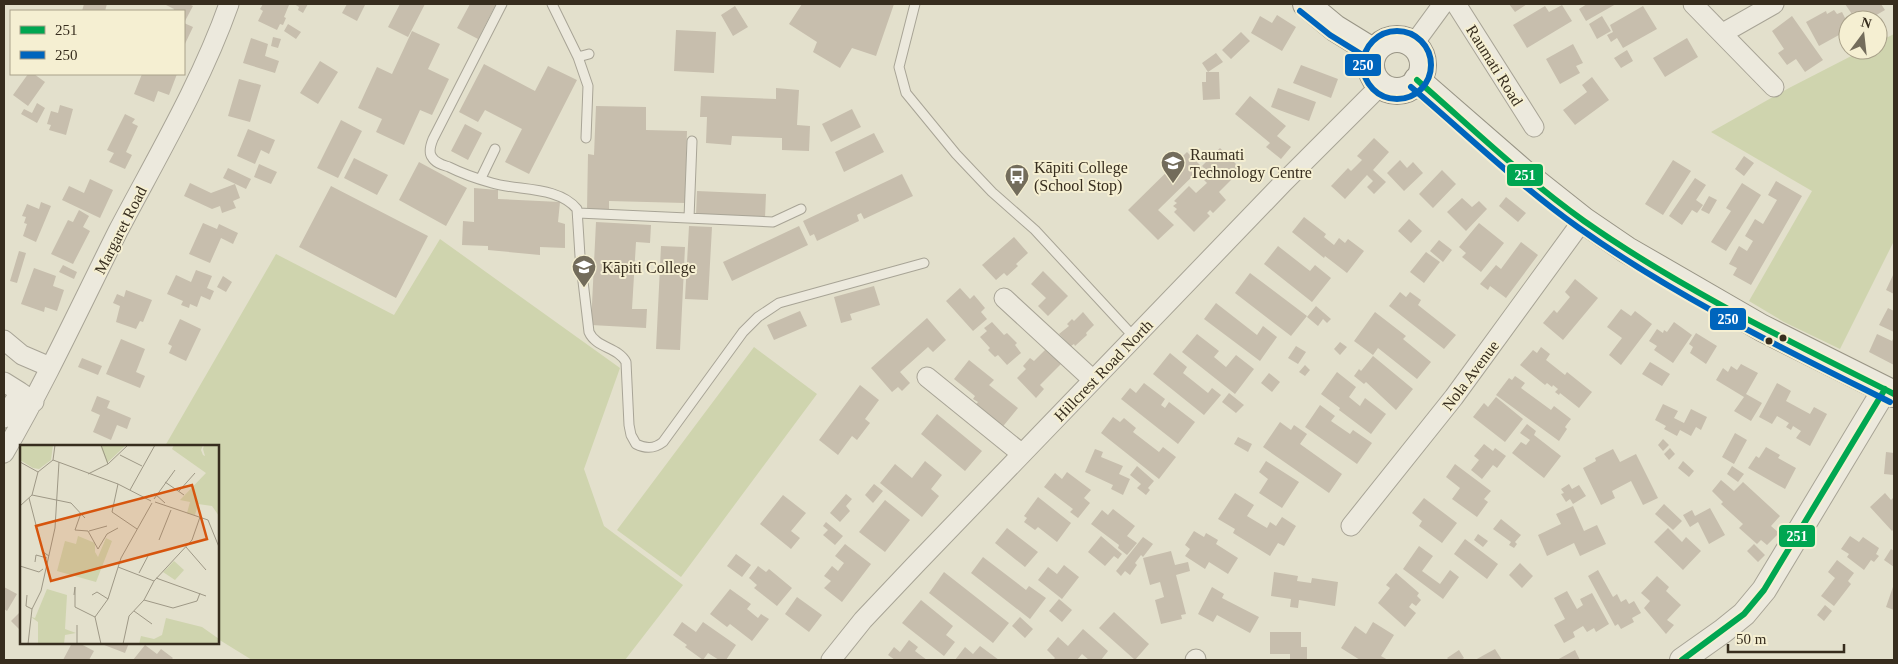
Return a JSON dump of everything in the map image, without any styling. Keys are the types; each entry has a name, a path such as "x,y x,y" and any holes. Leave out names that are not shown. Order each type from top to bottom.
{"main road":[{"path":"1306,4 1335,28 1374,52"},
{"path":"1392,39 1399,39 1413,45 1419,51 1423,66 1417,80 1404,90 1388,89 1381,85 1373,74 1371,66 1374,52 1378,46 1392,39"},
{"path":"1417,80 1525,174 1583,220 1627,250 1762,328 1890,392"}],"street":[{"name":"Margaret Road","path":"4,453 27,397 50,368 203,69 229,4"},
{"path":"1413,45 1443,4"},
{"name":"Raumati Road","path":"1456,4 1534,127"},
{"path":"1693,4 1774,87"},
{"path":"1723,33 1774,4"},
{"name":"Hillcrest Road North","path":"831,660 863,620 1134,337 1381,85"},
{"name":"Nola Avenue","path":"1350,526 1454,397 1583,220"},
{"path":"1004,298 1093,380"},
{"path":"4,340 22,355 50,368"},
{"path":"927,377 1022,454"},
{"path":"4,382 27,397 4,418"},
{"path":"1682,660 1744,614 1764,590 1890,392"}],"lane":[{"path":"502,4 434,139 430,148 432,157 454,170 481,178 493,184 550,193 574,205 578,213 580,256 589,332 592,339 623,355 626,362 628,425 630,435 636,444 645,448 657,447 743,332 758,317 779,302 924,263"},
{"path":"552,4 578,57 588,86 586,138"},
{"path":"915,4 899,67 906,93 956,154 986,185 1035,230 1134,337"},
{"path":"578,57 589,54"},
{"path":"688,218 692,141"},
{"path":"481,178 495,149"},
{"path":"578,213 773,222 800,209"}],"green space":[{"path":"1894,34 1894,241 1840,349 1784,322 1749,301 1812,191 1711,132 1844,60 1888,60 1888,37"},
{"path":"440,239 620,368 584,469 604,526 683,585 625,660 252,660 219,640 219,445 166,445 276,254 394,315"},
{"path":"754,347 817,394 681,577 617,530"}],"building":[{"path":"84,4 107,4 105,10 82,10"},
{"path":"164,4 189,4 193,6 185,21 185,10 174,9"},
{"path":"263,4 289,5 283,25 280,24 277,30 258,21 263,11 260,9"},
{"path":"294,4 308,4 303,13"},
{"path":"347,4 365,5 357,21 342,13"},
{"path":"400,4 425,4 408,37 388,27"},
{"path":"470,4 496,4 478,39 457,28"},
{"path":"802,4 894,4 876,56 852,48 840,68 813,52 817,42 789,24"},
{"path":"1509,4 1527,4 1515,12"},
{"path":"1587,4 1616,4 1586,21 1579,9"},
{"path":"1845,4 1881,4 1885,10 1849,10"},
{"path":"1562,5 1572,21 1527,48 1513,25 1545,6 1549,12"},
{"path":"735,6 748,27 733,36 721,15"},
{"path":"1643,6 1657,29 1623,48 1617,38 1611,42 1607,35 1613,32 1610,25"},
{"path":"1834,10 1838,14 1838,36 1819,46 1806,22 1826,11 1827,14"},
{"path":"1277,15 1296,27 1282,51 1251,33 1260,16 1272,23"},
{"path":"1602,16 1611,31 1597,39 1589,24"},
{"path":"1792,16 1823,60 1805,72 1796,59 1787,65 1778,53 1784,49 1772,31"},
{"path":"185,23 193,27 185,44"},
{"path":"288,24 301,32 296,39 284,31"},
{"path":"676,30 716,32 714,73 674,71"},
{"path":"412,31 440,44 428,69 449,79 432,115 420,110 404,145 376,132 382,119 358,108 377,67 392,74"},
{"path":"1241,32 1250,41 1231,59 1222,50"},
{"path":"273,37 281,39 278,48 271,46"},
{"path":"251,38 268,44 265,56 279,61 275,73 243,63"},
{"path":"1687,38 1698,57 1665,77 1653,58"},
{"path":"1573,44 1583,63 1576,66 1580,73 1560,84 1546,59"},
{"path":"1627,50 1633,61 1621,68 1614,58"},
{"path":"1216,53 1223,62 1208,72 1202,63"},
{"path":"320,61 338,72 318,104 300,93"},
{"path":"484,64 535,91 548,66 577,80 529,174 505,162 522,129 485,110 478,122 459,112"},
{"path":"1301,65 1338,79 1331,98 1293,83"},
{"path":"1206,72 1219,72 1220,99 1203,100 1202,82 1206,82"},
{"path":"27,75 35,75 45,82 28,106 13,95"},
{"path":"142,75 177,75 169,95 158,91 154,102 134,94"},
{"path":"1592,77 1609,100 1575,125 1563,110 1587,92 1582,85"},
{"path":"239,79 261,85 250,122 228,116"},
{"path":"776,88 799,90 797,125 810,126 809,151 782,150 782,138 732,136 731,145 706,143 707,117 700,117 701,96 776,99"},
{"path":"1278,88 1316,102 1309,121 1271,107"},
{"path":"1250,96 1286,126 1277,136 1291,147 1281,159 1266,147 1270,143 1235,114"},
{"path":"37,103 45,108 37,123 21,114 24,109 32,113"},
{"path":"60,105 73,109 66,135 49,130 51,125 47,124 51,111 58,113"},
{"path":"596,106 646,107 646,130 687,131 685,203 609,201 609,211 587,210 588,154 594,155"},
{"path":"852,109 861,127 831,142 822,124"},
{"path":"125,114 135,119 132,123 138,126 126,152 132,155 125,169 109,162 114,153 107,150"},
{"path":"341,120 362,131 338,178 317,168"},
{"path":"465,124 482,133 468,160 451,151"},
{"path":"248,129 275,140 269,154 261,150 255,164 237,156"},
{"path":"874,133 884,152 844,172 835,152"},
{"path":"1374,138 1389,152 1373,170 1386,182 1374,194 1367,187 1373,181 1367,175 1345,199 1331,186 1348,168 1351,171 1362,160 1357,156"},
{"path":"1220,148 1239,167 1233,172 1236,175 1219,192 1226,200 1213,213 1210,210 1207,213 1210,216 1194,232 1174,212 1177,209 1173,206 1177,203 1174,201 1189,186 1196,193 1207,183 1203,179 1209,173 1202,166"},
{"path":"1187,152 1202,167 1158,210 1174,225 1158,240 1128,210"},
{"path":"1744,156 1754,163 1744,176 1735,169"},
{"path":"354,158 388,175 377,195 344,178"},
{"path":"1400,160 1407,168 1413,162 1423,173 1404,191 1387,173"},
{"path":"1673,160 1691,171 1663,215 1645,204"},
{"path":"419,162 467,188 446,226 399,200"},
{"path":"259,164 277,172 271,184 254,177"},
{"path":"228,168 251,179 246,189 223,178"},
{"path":"1442,170 1456,184 1433,208 1419,194"},
{"path":"902,174 913,196 864,219 861,213 857,215 859,221 817,241 814,234 810,236 803,221"},
{"path":"1695,178 1706,185 1696,200 1703,205 1697,213 1692,210 1682,225 1669,216"},
{"path":"90,179 113,190 100,218 62,200 69,186 84,193"},
{"path":"1776,181 1802,196 1751,285 1733,275 1737,268 1729,264 1739,246 1747,251 1753,241 1745,236 1755,219 1763,224 1777,200 1768,195"},
{"path":"190,183 211,193 235,184 240,198 233,201 236,208 222,213 220,206 212,209 184,196"},
{"path":"1742,183 1761,195 1726,251 1711,242 1731,211 1726,208"},
{"path":"331,186 428,236 396,298 299,247"},
{"path":"474,188 498,190 498,199 560,202 558,222 565,224 565,248 540,247 540,255 488,250 488,246 462,245 463,221 474,222"},
{"path":"697,191 766,194 765,218 696,215"},
{"path":"1709,196 1717,200 1709,214 1701,210"},
{"path":"1506,197 1526,213 1518,222 1499,206"},
{"path":"1462,198 1472,207 1479,201 1487,209 1466,231 1447,212"},
{"path":"41,202 51,206 36,242 23,236 27,224 24,223 26,217 22,216 27,204 39,209"},
{"path":"79,210 89,216 83,227 90,231 73,264 51,254 68,220 73,222"},
{"path":"1304,217 1326,234 1324,237 1334,245 1339,238 1345,243 1348,239 1364,251 1347,273 1325,256 1324,258 1292,232"},
{"path":"1409,219 1422,231 1411,243 1398,231"},
{"path":"596,222 651,225 650,243 636,242 632,309 647,309 646,328 591,325"},
{"path":"203,223 217,229 219,224 238,233 233,244 221,238 210,263 189,254"},
{"path":"1479,223 1504,243 1481,272 1462,257 1466,253 1459,247"},
{"path":"689,226 712,227 708,300 685,299"},
{"path":"799,226 808,245 732,281 723,262"},
{"path":"1014,237 1028,253 1007,276 1004,273 996,280 982,265"},
{"path":"1439,240 1452,250 1443,262 1430,251"},
{"path":"1521,242 1538,255 1506,298 1490,286 1488,290 1480,284 1496,265 1501,269"},
{"path":"661,246 685,247 680,350 656,349"},
{"path":"1278,246 1310,271 1315,265 1331,278 1312,302 1264,264"},
{"path":"19,251 26,253 17,283 10,281"},
{"path":"1426,252 1440,262 1424,283 1410,272"},
{"path":"63,265 77,272 74,279 59,272"},
{"path":"34,268 56,276 53,286 64,290 57,311 45,307 44,312 21,304"},
{"path":"196,270 212,276 207,288 214,291 210,300 201,296 197,307 190,304 189,308 181,305 183,301 167,294 176,275 191,282"},
{"path":"1043,271 1068,296 1048,316 1038,306 1046,298 1031,284"},
{"path":"1250,273 1307,316 1291,336 1235,293"},
{"path":"1894,273 1894,294 1886,290"},
{"path":"223,276 232,282 226,292 217,287"},
{"path":"1575,279 1598,298 1563,340 1543,323 1554,310 1557,313 1570,297 1565,292"},
{"path":"874,286 880,305 850,314 852,320 841,323 834,297"},
{"path":"960,288 970,299 974,295 985,308 981,312 987,319 973,331 946,301"},
{"path":"126,290 152,300 143,322 140,321 136,329 116,322 120,306 113,303 117,294 124,297"},
{"path":"1400,292 1406,297 1410,292 1421,300 1418,305 1456,335 1444,349 1389,306"},
{"path":"1216,303 1257,335 1263,326 1277,337 1260,361 1204,319"},
{"path":"1316,306 1331,319 1327,323 1323,319 1318,326 1307,317"},
{"path":"1888,308 1894,311 1894,332 1879,325"},
{"path":"1621,309 1631,316 1635,311 1652,324 1621,365 1609,355 1622,338 1607,327"},
{"path":"800,311 807,326 774,340 767,325"},
{"path":"1083,312 1094,325 1086,333 1087,335 1075,346 1074,344 1071,346 1059,334 1069,326 1067,324 1072,319 1074,321"},
{"path":"1375,312 1406,336 1403,339 1431,362 1417,379 1378,348 1373,355 1354,341"},
{"path":"927,318 946,340 933,352 928,347 900,372 910,383 902,391 898,387 892,392 871,368"},
{"path":"180,319 201,329 186,361 169,353 172,346 168,344"},
{"path":"992,322 1004,335 1007,333 1017,343 1015,345 1021,353 1007,365 998,355 995,357 988,350 990,348 980,337 987,331 984,328"},
{"path":"1674,322 1692,335 1673,363 1654,350 1657,346 1649,341 1657,329 1663,333 1664,330 1667,332"},
{"path":"1696,333 1717,346 1706,364 1690,353 1693,347 1689,344"},
{"path":"1197,334 1219,351 1214,357 1226,367 1236,355 1254,369 1235,394 1182,352"},
{"path":"1877,334 1892,341 1894,337 1894,365 1869,352"},
{"path":"121,339 145,349 136,372 145,376 140,388 106,374"},
{"path":"1340,342 1347,347 1340,355 1334,349"},
{"path":"1296,346 1306,352 1298,364 1288,358"},
{"path":"1541,347 1550,354 1546,360 1565,375 1567,372 1592,392 1579,408 1560,393 1559,395 1555,392 1558,389 1553,385 1552,387 1547,383 1545,385 1520,365 1533,350 1537,353"},
{"path":"1046,349 1061,364 1040,385 1044,389 1036,398 1017,378 1026,369 1023,366 1030,358 1034,361"},
{"path":"1170,353 1187,367 1183,373 1208,393 1212,388 1221,395 1204,415 1153,374"},
{"path":"1373,356 1413,389 1396,410 1366,382 1364,384 1354,376 1359,369 1361,371"},
{"path":"82,358 102,366 98,375 78,367"},
{"path":"969,360 994,380 989,385 1018,408 1000,430 973,408 978,402 973,399 975,396 954,379"},
{"path":"1650,362 1670,374 1662,386 1642,374"},
{"path":"1741,364 1758,373 1746,394 1762,403 1751,421 1734,411 1744,397 1716,380 1723,368 1728,372 1731,366 1737,370"},
{"path":"1305,365 1310,370 1305,376 1299,372"},
{"path":"1337,372 1356,387 1349,397 1360,406 1365,398 1386,414 1371,434 1321,394"},
{"path":"1269,373 1280,382 1272,392 1261,383"},
{"path":"1515,376 1525,383 1521,388 1551,410 1554,406 1571,419 1559,441 1496,395 1509,378 1512,380"},
{"path":"1144,383 1165,399 1161,405 1165,408 1169,402 1195,422 1178,444 1121,399 1130,388 1136,393"},
{"path":"1777,383 1791,391 1786,401 1810,414 1814,407 1827,414 1810,446 1796,438 1801,431 1793,426 1791,430 1786,427 1789,423 1777,416 1772,424 1759,417"},
{"path":"860,385 879,400 865,419 870,423 857,440 852,436 838,455 819,440"},
{"path":"1229,393 1244,405 1236,413 1222,402"},
{"path":"97,396 110,401 107,408 131,418 127,429 117,425 111,440 93,432 100,415 91,411"},
{"path":"1496,397 1523,419 1505,442 1473,417 1484,403 1488,407"},
{"path":"1663,404 1678,411 1674,418 1684,423 1691,409 1707,417 1701,430 1696,427 1691,436 1680,430 1677,436 1664,429 1666,426 1655,420"},
{"path":"1320,405 1335,416 1331,421 1350,434 1353,430 1372,443 1357,464 1305,427"},
{"path":"937,414 982,451 965,471 921,434"},
{"path":"1113,417 1120,422 1124,418 1136,428 1133,432 1159,452 1163,447 1176,457 1159,479 1101,433"},
{"path":"1280,422 1291,430 1294,425 1307,434 1300,444 1342,474 1329,493 1263,447"},
{"path":"1527,424 1536,431 1534,435 1561,456 1544,478 1512,453 1521,442 1526,445 1530,440 1520,433"},
{"path":"1735,433 1747,440 1734,464 1722,457"},
{"path":"1238,437 1252,444 1248,452 1234,444"},
{"path":"1663,439 1669,445 1663,451 1658,445"},
{"path":"1484,444 1493,451 1495,448 1506,456 1497,468 1493,465 1482,479 1471,470 1479,460 1474,456"},
{"path":"1766,447 1780,455 1778,458 1796,468 1785,489 1748,468 1756,456 1759,458"},
{"path":"1670,448 1675,454 1669,460 1664,454"},
{"path":"1095,449 1103,452 1101,457 1123,466 1119,474 1130,479 1123,495 1111,489 1113,485 1085,472"},
{"path":"1613,449 1620,462 1636,454 1658,498 1643,505 1631,481 1612,491 1615,498 1601,505 1583,468 1596,461 1595,458"},
{"path":"1886,452 1894,453 1894,475 1884,474"},
{"path":"925,461 942,475 931,489 939,496 922,517 880,483 895,464 912,478"},
{"path":"1266,461 1299,482 1282,508 1259,493 1268,479 1259,472"},
{"path":"1683,461 1694,471 1689,477 1678,468"},
{"path":"1455,464 1491,491 1484,499 1488,502 1477,517 1452,499 1460,488 1446,477"},
{"path":"1137,466 1154,481 1148,488 1150,490 1146,495 1137,488 1141,484 1130,475"},
{"path":"1732,466 1744,474 1738,482 1727,474"},
{"path":"1067,472 1091,490 1084,498 1090,503 1078,518 1070,512 1073,509 1044,487 1055,473 1062,479"},
{"path":"1721,480 1734,491 1743,482 1780,516 1771,526 1779,533 1767,545 1761,540 1757,544 1739,528 1743,524 1721,504 1723,502 1712,491"},
{"path":"874,484 883,491 873,503 865,495"},
{"path":"1569,484 1572,489 1579,485 1586,496 1573,504 1570,499 1566,502 1561,494 1564,493 1561,489"},
{"path":"1235,493 1254,505 1247,516 1267,528 1270,522 1276,526 1282,517 1296,526 1284,546 1278,543 1270,556 1233,533 1235,529 1218,519"},
{"path":"1885,493 1891,500 1894,497 1894,529 1892,531 1870,507"},
{"path":"846,494 852,499 846,506 850,511 840,522 830,513"},
{"path":"783,495 806,513 791,531 800,538 791,549 760,524"},
{"path":"1038,497 1071,523 1057,542 1038,527 1035,530 1024,522 1027,518 1024,516"},
{"path":"1424,498 1457,523 1442,543 1419,526 1422,521 1412,513"},
{"path":"885,500 910,520 885,552 859,532"},
{"path":"1664,504 1682,521 1673,530 1655,514"},
{"path":"1573,506 1584,531 1597,525 1606,544 1580,556 1574,543 1547,556 1538,535 1561,524 1556,514"},
{"path":"1710,508 1725,535 1709,544 1698,522 1690,527 1683,515 1692,510 1695,516"},
{"path":"1113,509 1135,526 1127,536 1137,543 1127,555 1118,548 1119,545 1091,524 1102,510 1108,515"},
{"path":"1501,519 1521,535 1515,542 1517,544 1514,548 1509,545 1511,542 1493,529"},
{"path":"826,522 843,536 835,545 823,535 828,530 823,526"},
{"path":"1007,528 1038,552 1025,567 995,543"},
{"path":"1668,528 1682,542 1686,537 1701,551 1683,570 1654,542"},
{"path":"1194,531 1204,537 1206,533 1218,540 1216,544 1238,558 1228,574 1209,562 1205,569 1185,556 1190,549 1185,545"},
{"path":"1478,534 1488,541 1483,547 1474,540"},
{"path":"1101,536 1122,554 1118,559 1114,556 1105,566 1088,552"},
{"path":"1850,536 1859,542 1863,537 1879,548 1876,554 1879,556 1874,562 1871,560 1864,570 1847,557 1849,554 1841,549"},
{"path":"1143,537 1153,544 1143,557 1141,555 1135,563 1137,565 1130,575 1125,571 1121,576 1116,571"},
{"path":"1465,539 1498,564 1487,579 1454,554"},
{"path":"845,544 871,564 842,602 824,588 831,581 824,576 832,566 838,571 844,563 835,556"},
{"path":"1754,544 1765,555 1758,562 1747,551"},
{"path":"1419,546 1433,556 1422,571 1440,584 1450,570 1459,577 1443,599 1403,569"},
{"path":"1891,549 1894,551 1894,567 1884,560"},
{"path":"1171,551 1175,565 1188,562 1190,571 1176,575 1186,614 1181,615 1182,619 1161,624 1155,600 1164,597 1160,582 1150,585 1143,558"},
{"path":"736,554 751,565 742,577 727,566"},
{"path":"983,557 1026,590 1029,586 1046,598 1030,619 971,573"},
{"path":"1837,560 1854,573 1848,581 1851,584 1834,606 1821,596 1835,578 1828,572"},
{"path":"1520,563 1533,576 1522,588 1509,575"},
{"path":"1064,565 1079,577 1062,599 1038,580 1048,567 1057,574"},
{"path":"758,566 766,572 769,569 792,588 777,606 754,588 757,585 749,578"},
{"path":"1598,570 1613,597 1617,594 1621,602 1626,599 1629,604 1634,601 1641,613 1632,618 1634,622 1621,629 1618,624 1615,626 1588,576"},
{"path":"944,572 1009,623 993,643 929,593"},
{"path":"1274,572 1298,576 1297,581 1311,583 1312,578 1338,582 1335,606 1299,600 1298,608 1290,607 1291,599 1271,596"},
{"path":"1396,573 1419,593 1417,596 1421,600 1416,606 1412,603 1409,607 1416,613 1405,627 1378,603 1390,588 1386,585"},
{"path":"1657,576 1669,587 1666,591 1681,605 1667,620 1674,625 1666,634 1644,608 1650,601 1641,593"},
{"path":"1894,584 1894,610 1886,607"},
{"path":"4,587 17,594 7,611 4,609"},
{"path":"1212,587 1224,594 1222,598 1259,617 1250,633 1217,615 1213,622 1198,614"},
{"path":"730,589 751,604 747,609 758,618 761,614 769,619 752,641 730,624 727,627 710,614"},
{"path":"1567,591 1577,609 1583,605 1580,599 1592,593 1609,624 1596,632 1594,628 1587,632 1583,626 1573,632 1575,637 1564,643 1554,625 1565,619 1554,598"},
{"path":"797,597 822,615 809,632 785,614"},
{"path":"1059,599 1072,610 1062,622 1049,611"},
{"path":"921,600 953,626 946,635 955,642 944,656 902,623"},
{"path":"1825,605 1832,611 1824,621 1817,615"},
{"path":"20,612 20,630 11,621"},
{"path":"1114,612 1149,644 1135,660 1099,628"},
{"path":"1020,617 1033,629 1025,638 1012,626"},
{"path":"682,622 696,632 703,622 736,645 726,660 719,660 708,653 703,660 685,647 687,645 673,635"},
{"path":"1373,622 1394,635 1381,656 1388,660 1360,660 1341,648 1355,626 1366,634"},
{"path":"1083,629 1108,651 1101,660 1089,660 1082,654 1077,660 1053,660 1055,658 1047,650 1058,637 1068,646"},
{"path":"1270,632 1301,632 1301,647 1307,647 1307,660 1290,660 1290,654 1270,654"},
{"path":"909,640 918,647 915,651 927,660 895,660 888,655 894,647 900,652"},
{"path":"71,644 81,644 94,651 89,660 63,660"},
{"path":"102,644 129,644 125,653"},
{"path":"145,645 157,654 161,649 173,658 171,660 133,660"},
{"path":"980,646 999,660 955,660 965,647 973,654"},
{"path":"1495,649 1502,660 1475,660"},
{"path":"1459,650 1464,658 1461,660 1449,660 1447,658"},
{"path":"1575,650 1580,660 1557,660"}],"transit line":[{"name":"250","path":"1300,11 1330,35 1369,59"},
{"name":"250","path":"1390,31 1404,31 1416,36 1426,46 1431,58 1431,65 1431,72 1426,84 1416,94 1404,99 1390,99 1378,94 1368,84 1363,72 1363,58 1368,46 1378,36 1390,31"},
{"name":"251","path":"1417,80 1541,188 1621,246 1697,292 1894,394"},
{"name":"250","path":"1411,87 1536,195 1616,253 1731,321 1890,402"},
{"name":"251","path":"1682,660 1744,614 1764,590 1885,389"}],"place":[{"name":"Raumati Technology Centre","path":"1173,184"},
{"name":"Kāpiti College (School Stop)","path":"1017,197"},
{"name":"Kāpiti College","path":"584,288"}]}
